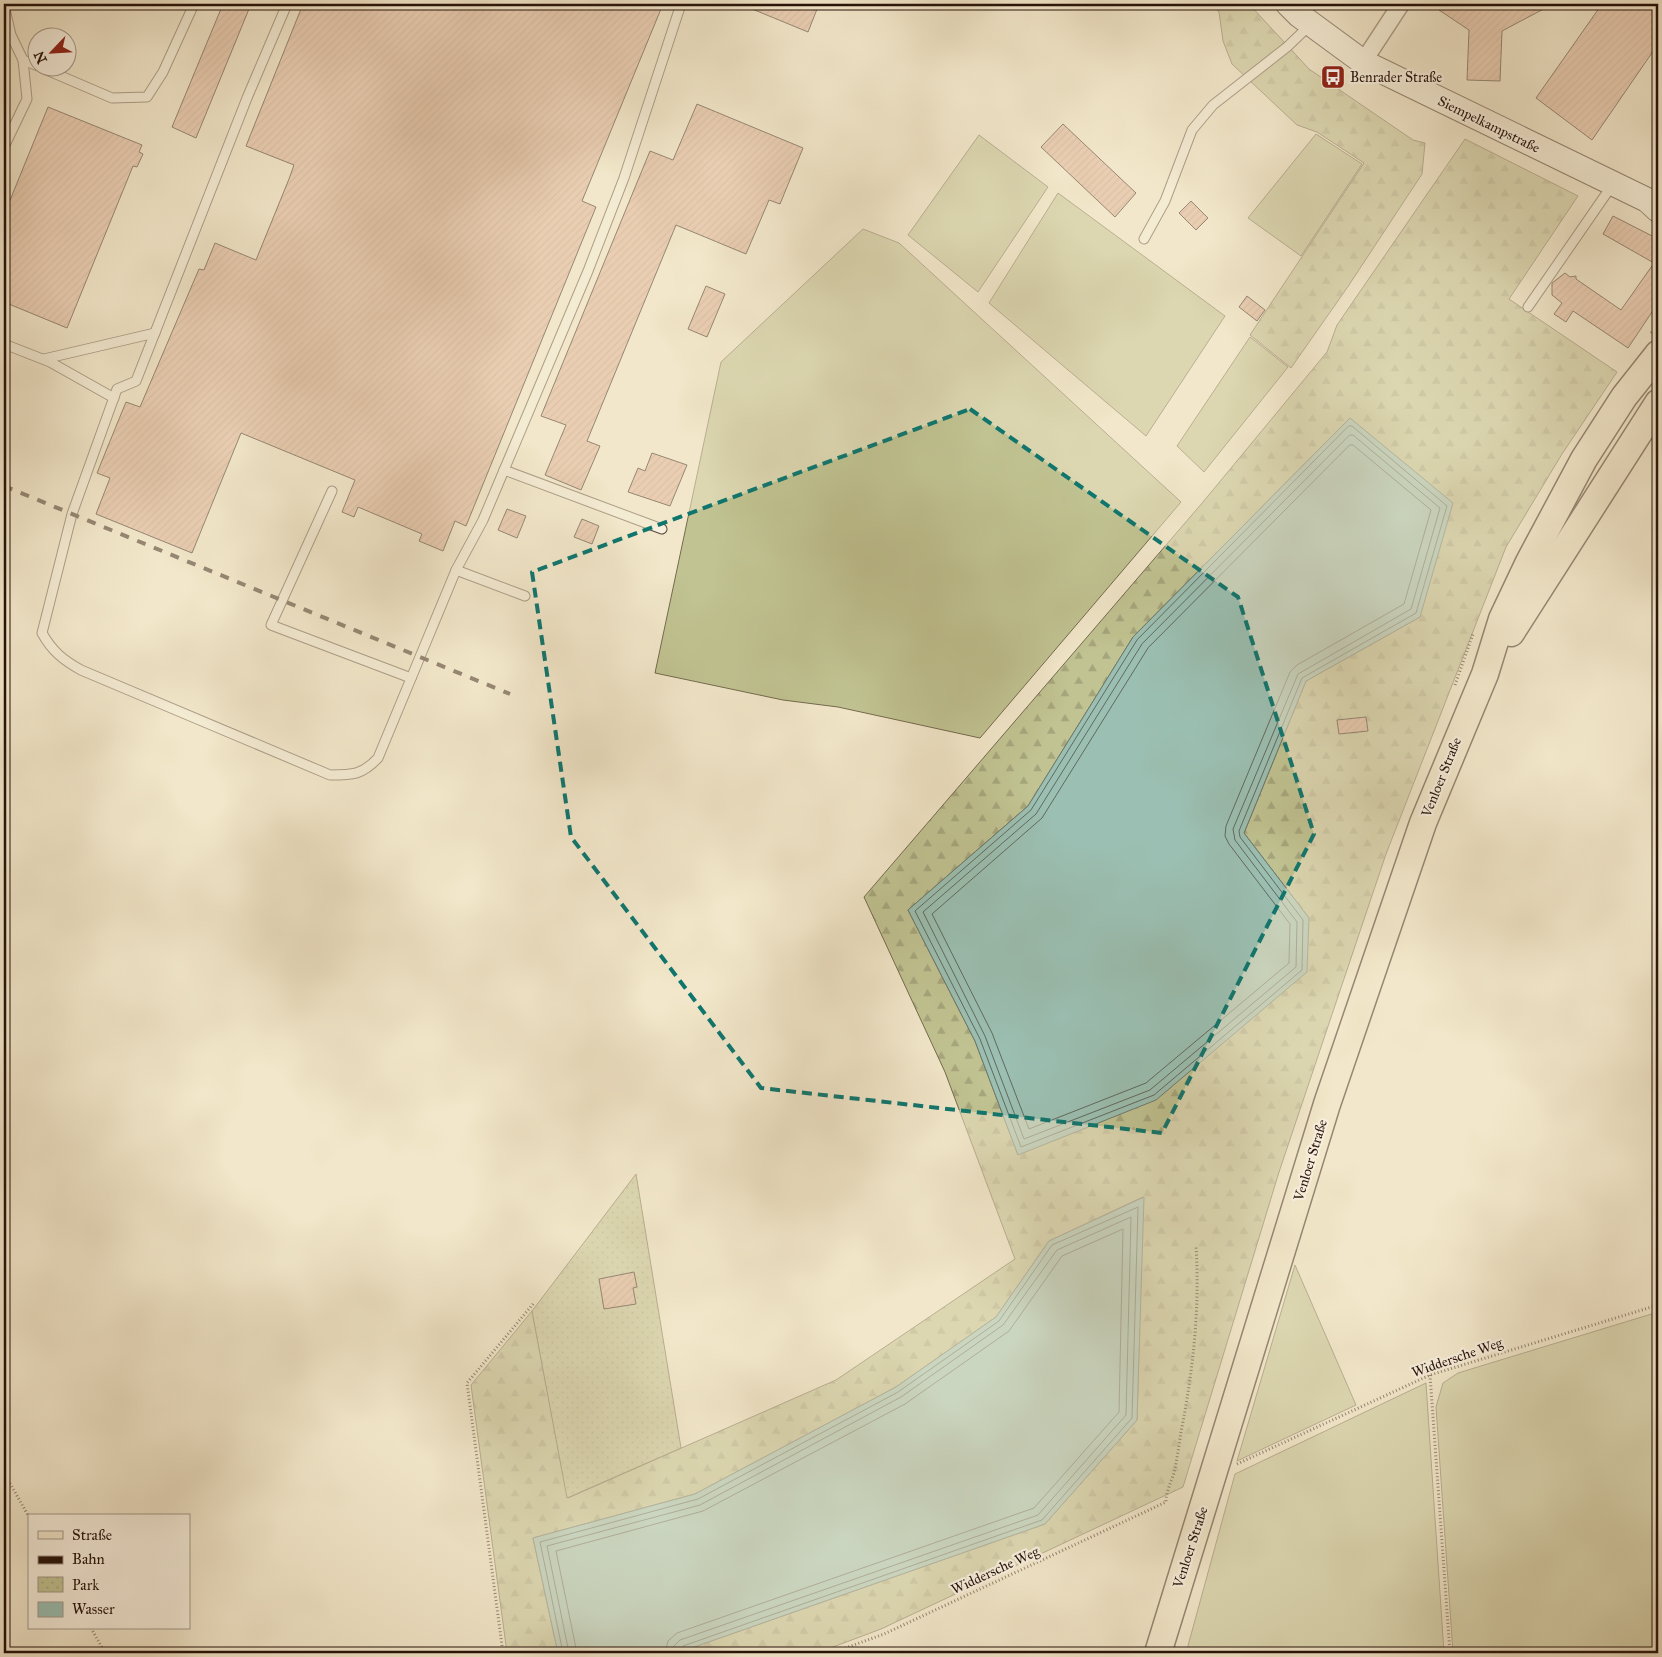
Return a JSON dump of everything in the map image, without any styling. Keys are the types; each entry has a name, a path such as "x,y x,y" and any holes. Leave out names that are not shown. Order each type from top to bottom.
{"main road":[{"name":"Venloer Straße","path":"1158,1653 1326,1104 1423,823 1485,674 1502,619 1528,562 1584,459 1624,396 1658,354"},
{"name":"Venloer Straße","path":"1485,674 1658,403"}],"street":[{"name":"Siempelkampstraße","path":"1288,4 1311,24 1363,62 1654,204"},
{"path":"1363,62 1400,4"}],"lane":[{"path":"65,78 112,98 147,97 164,72 194,4"},
{"path":"287,4 247,98 136,381 117,389 72,514 42,633 50,648 63,660 81,670 330,775 351,775 367,770 378,758 456,570 483,520 588,271 624,178 681,4"},
{"path":"4,5 11,35 23,60 27,99 4,147"},
{"path":"1144,239 1165,201 1192,130 1213,105 1287,47 1311,24"},
{"path":"23,60 28,62"},
{"path":"1528,307 1613,184"},
{"path":"44,360 155,333"},
{"path":"4,344 44,360 114,398"},
{"path":"504,470 662,529"},
{"path":"332,491 271,625 411,678"},
{"path":"456,570 526,596"}],"path":[{"name":"Widdersche Weg","path":"832,1653 884,1634 1166,1502 1166,1491 1174,1473 1187,1404 1196,1331 1198,1281 1196,1246"},
{"path":"503,1653 467,1383 534,1302"},
{"name":"Widdersche Weg","path":"1215,1470 1244,1462 1430,1375 1658,1305"},
{"path":"1430,1375 1450,1653"},
{"path":"4,1442 7,1478 28,1515"},
{"path":"92,1630 104,1653"}],"highlighted area":[{"path":"970,409 1238,597 1314,834 1162,1133 761,1088 571,837 532,572"}],"green space":[{"path":"1211,4 1249,4 1309,69 1413,140 1425,143 1422,174 1349,285 1291,368 1250,335 1364,163 1317,132 1297,125 1232,64 1223,41 1219,12"},
{"path":"1316,134 1362,164 1301,256 1248,218"},
{"path":"979,135 1048,187 978,292 908,235"},
{"path":"1465,139 1578,196 1509,299 1617,372 1562,454 1506,547 1386,854 1279,1172 1183,1487 881,1629 817,1653 677,1653 1045,1524 1137,1420 1143,1197 1049,1241 996,1317 896,1387 695,1494 533,1538 558,1653 507,1653 471,1385 532,1311 568,1498 836,1380 1015,1259 945,1072 864,897 1203,502 1327,352 1337,325","holes":["1350,418 1420,617 1306,681 1244,833 1309,918 1018,1155 975,1041 908,910 1028,806 1133,637"]},
{"path":"1058,193 1225,316 1146,436 989,303"},
{"path":"863,229 899,243 1181,502 980,738 838,707 783,700 655,673 721,362"},
{"path":"1250,337 1288,367 1204,472 1177,446"},
{"path":"636,1174 681,1448 567,1498 532,1311"},
{"path":"1295,1265 1356,1405 1237,1461"},
{"path":"1658,1312 1658,1653 1453,1653 1436,1407 1443,1383 1458,1373"},
{"path":"1426,1383 1444,1653 1186,1653 1235,1474"}],"water":[{"path":"1350,418 1453,503 1420,617 1306,681 1244,833 1309,918 1307,972 1156,1100 1018,1155 975,1041 908,910 1028,806 1133,637"},
{"path":"1144,1197 1137,1420 1045,1524 677,1653 558,1653 533,1538 695,1494 896,1387 996,1317 1049,1241"}],"building":[{"path":"223,4 251,4 196,138 172,127"},
{"path":"303,4 663,4 582,201 596,207 466,526 455,521 443,551 419,541 422,534 358,507 354,517 342,512 355,480 241,433 192,553 96,514 110,478 97,473 126,402 140,407 199,269 204,270 215,243 256,260 289,179 294,165 246,146"},
{"path":"740,4 819,4 808,32"},
{"path":"1430,4 1553,4 1502,31 1500,81 1467,80 1469,30"},
{"path":"1602,4 1658,4 1658,44 1592,140 1536,98"},
{"path":"697,104 803,148 780,204 769,200 746,254 676,225 587,441 600,446 581,490 545,475 566,425 541,416 650,151 673,160"},
{"path":"48,107 142,145 139,152 143,154 137,167 133,166 67,328 4,302 4,215"},
{"path":"1063,124 1136,193 1115,217 1041,147"},
{"path":"1191,201 1208,218 1196,230 1179,213"},
{"path":"1613,216 1658,239 1658,303 1628,348 1573,311 1566,322 1554,314 1562,303 1552,295 1552,283 1565,273 1570,277 1576,276 1576,279 1621,310 1654,263 1603,234"},
{"path":"706,286 725,294 707,337 688,329"},
{"path":"1247,296 1265,310 1257,321 1239,307"},
{"path":"652,453 687,465 670,506 628,492 638,468 645,471"},
{"path":"507,509 526,516 517,538 498,530"},
{"path":"582,519 599,526 592,544 574,537"},
{"path":"1366,717 1368,731 1339,734 1337,720"},
{"path":"634,1272 637,1287 633,1288 636,1304 604,1309 599,1279"}],"railway":[{"path":"4,486 510,694"}],"place":[{"name":"Benrader Straße","path":"1333,77"}]}
